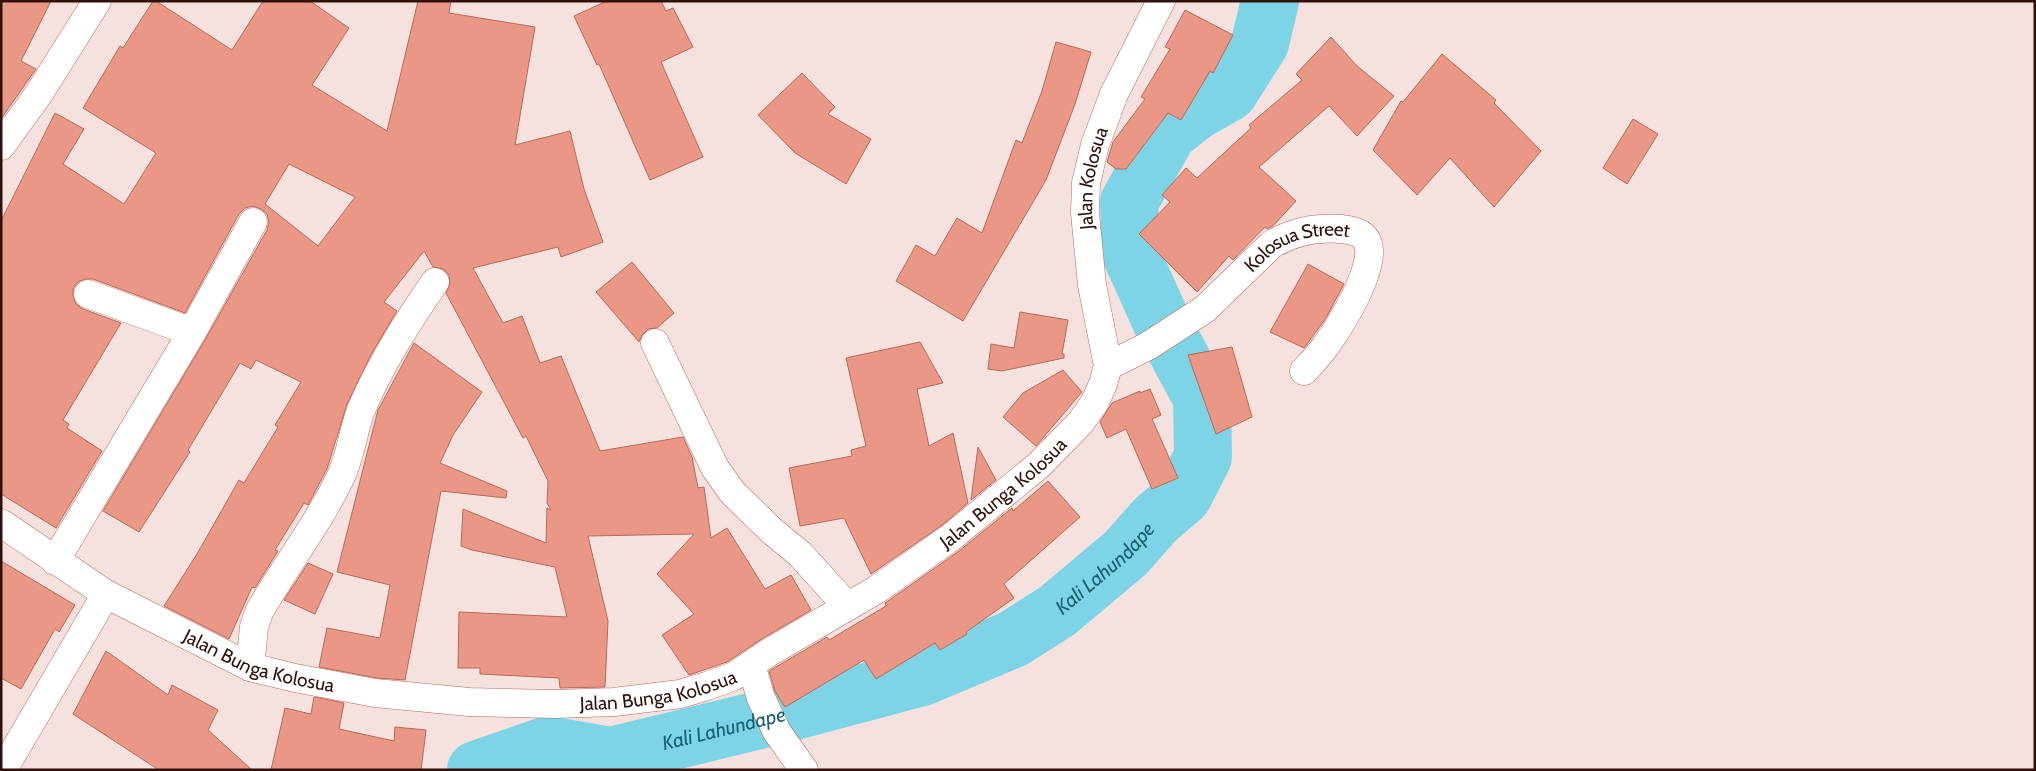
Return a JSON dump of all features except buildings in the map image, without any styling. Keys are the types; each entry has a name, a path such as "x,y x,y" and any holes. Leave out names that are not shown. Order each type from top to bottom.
{"street":[{"path":"1,146 38,95 97,1"},
{"name":"Jalan Kolosua","path":"1108,366 1092,285 1085,214 1086,182 1095,145 1114,94 1161,1"},
{"path":"55,561 192,332 253,222"},
{"name":"Kolosua Street","path":"1108,366 1148,346 1205,309 1271,245 1290,234 1334,229 1358,232 1368,243 1370,252 1368,265 1359,289 1324,348 1304,371"},
{"path":"250,667 254,627 259,612 329,500 342,474 360,413 378,373 400,332 435,282"},
{"path":"88,294 192,332"},
{"path":"655,343 716,468 732,492 766,526 800,554 847,606"},
{"name":"Jalan Bunga Kolosua","path":"1,523 106,594 250,667 375,693 469,702 555,704 614,702 680,694 734,676 876,590 950,538 1039,465 1081,422 1103,384 1108,366"},
{"path":"2,770 106,594"},
{"path":"751,665 761,698 777,732 804,770"}],"waterway":[{"name":"Kali Lahundape","path":"476,770 548,745 611,756 776,716 922,677 1013,639 1057,611 1126,553 1155,520 1183,496 1203,457 1202,398 1163,325 1131,254 1129,202 1168,133 1196,111 1229,92 1260,43 1270,1"}]}
